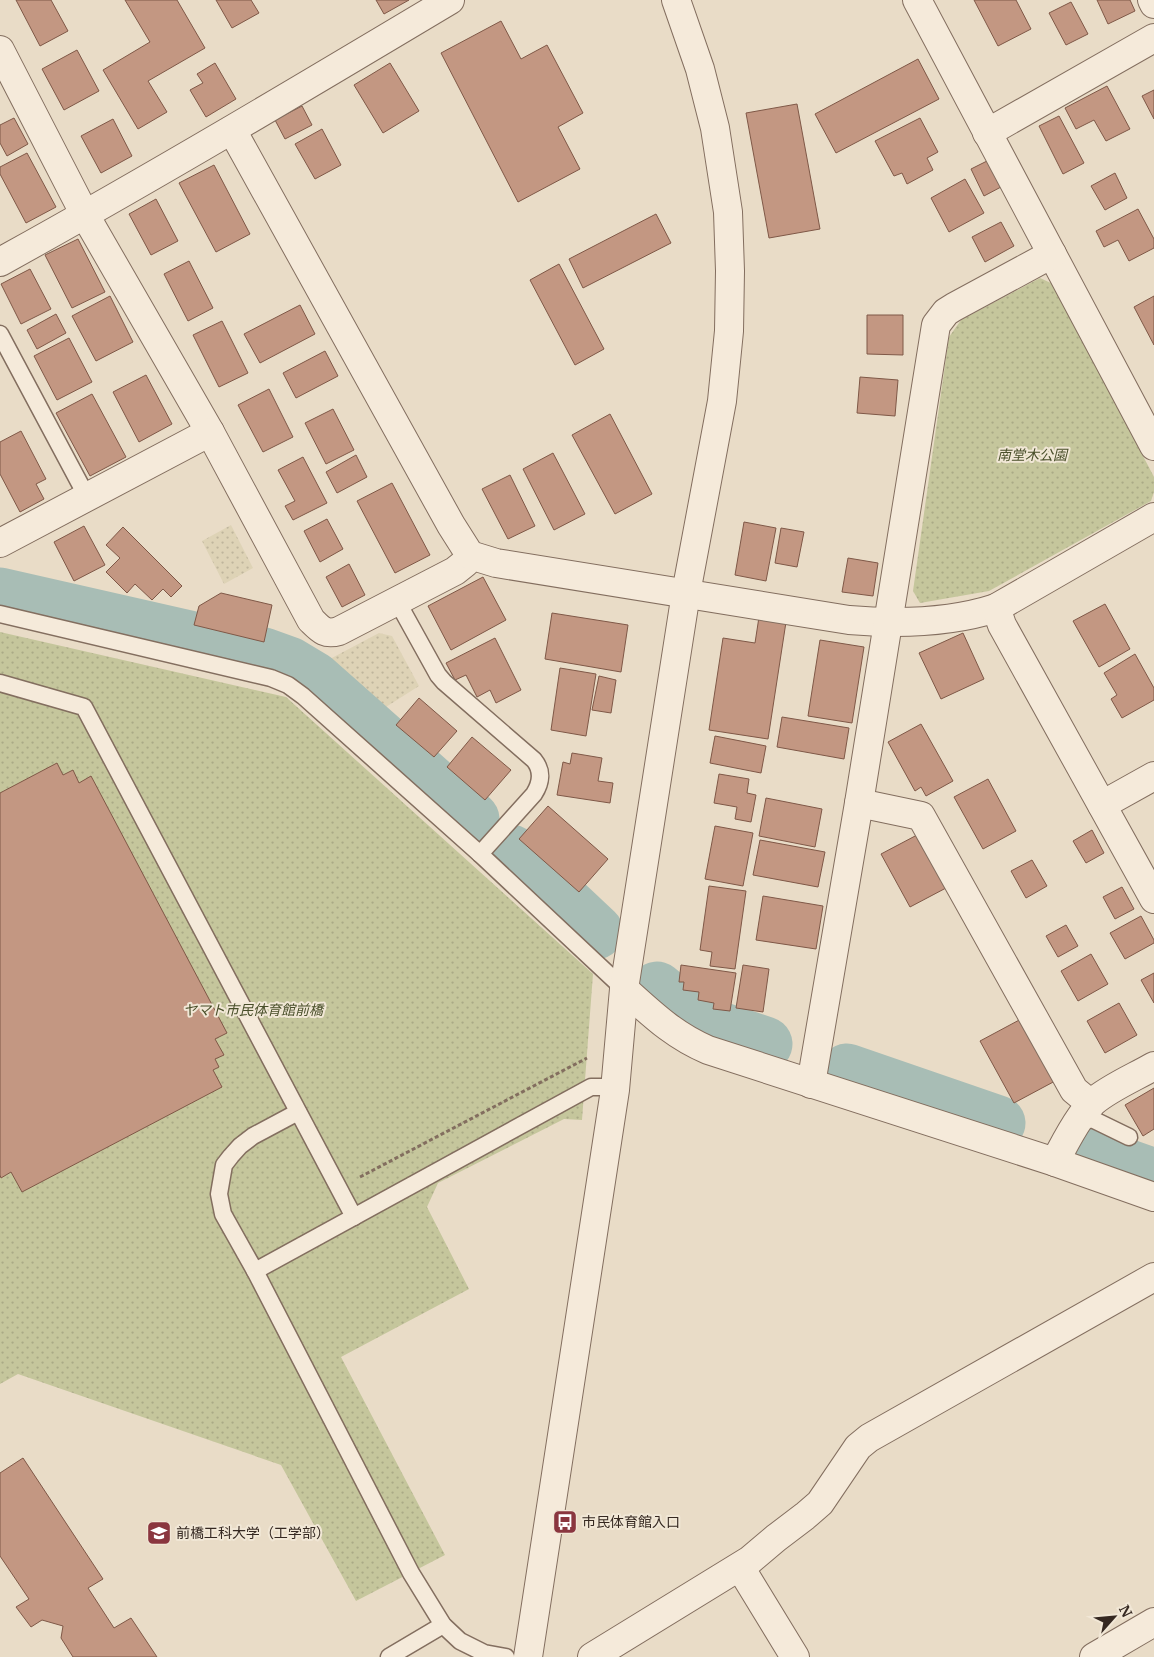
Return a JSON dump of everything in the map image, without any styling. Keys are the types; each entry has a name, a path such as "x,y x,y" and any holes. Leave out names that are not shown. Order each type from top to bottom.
{"street":[{"path":"528,1657 615,1090 624,989 686,593 722,401 729,331 730,271 728,212 715,128 700,69 676,0"},
{"path":"916,0 1154,446"},
{"path":"1152,0 1154,4"},
{"path":"0,262 232,130 439,3"},
{"path":"988,133 1154,38"},
{"path":"0,50 85,215 210,432 311,620 322,630 331,633 339,631 455,571 465,563 470,555"},
{"path":"232,130 450,525 470,555 496,563 849,620 887,622 927,621 996,608 1154,518"},
{"path":"811,1084 859,803 936,325 946,312 954,307 1052,254"},
{"path":"0,543 210,432"},
{"path":"996,608 1002,624 1154,899"},
{"path":"1102,805 1154,776"},
{"path":"859,803 921,816 1074,1090 1084,1114"},
{"path":"624,989 675,1033 689,1042 727,1057 1055,1162 1154,1197"},
{"path":"1055,1162 1064,1144 1084,1114 1101,1096 1154,1066"},
{"path":"592,1657 740,1567 805,1516 820,1503 858,1447 869,1438 1154,1277"},
{"path":"740,1567 795,1657"},
{"path":"1094,1657 1154,1622"}],"lane":[{"path":"0,334 87,497"},
{"path":"397,601 438,675 534,760 540,770 538,787 534,794 480,854"},
{"path":"0,614 271,678 288,685 303,696 480,854 624,989"},
{"path":"0,683 84,708 354,1217"},
{"path":"255,1271 591,1087 615,1090"},
{"path":"298,1112 254,1136 240,1146 224,1166 218,1194 223,1214 255,1271 411,1573 443,1625 460,1641 484,1653 506,1657"},
{"path":"1084,1114 1129,1137"},
{"path":"389,1657 443,1625"},
{"path":"460,1657 474,1648"}],"path":[{"path":"357,1179 619,1041"}],"shaded area":[{"path":"231,525 253,568 224,584 202,541"},
{"path":"379,633 392,636 419,686 378,712 328,660"}],"green space":[{"name":"南堂木公園","path":"1040,278 1053,284 1154,477 1154,492 1151,501 989,591 920,603 913,591 949,337 961,320"},
{"name":"ヤマト市民体育館前橋","path":"0,632 286,697 593,974 582,1120 564,1119 438,1183 427,1207 469,1289 341,1357 445,1555 356,1601 281,1465 18,1374 0,1384"}],"building":[{"path":"16,0 51,0 68,31 40,46"},
{"path":"125,0 177,0 205,48 148,81 167,112 138,129 103,70 150,42"},
{"path":"216,0 251,0 259,13 232,28"},
{"path":"376,0 409,0 384,14"},
{"path":"974,0 1016,0 1031,29 998,46"},
{"path":"1097,0 1130,0 1135,11 1108,24"},
{"path":"1071,2 1088,34 1066,45 1049,13"},
{"path":"501,21 521,59 547,45 583,113 558,127 580,169 518,202 441,53"},
{"path":"77,50 99,91 64,110 42,69"},
{"path":"918,59 939,99 836,153 815,114"},
{"path":"215,63 236,99 206,117 190,90 203,83 197,74"},
{"path":"390,63 419,111 383,133 354,85"},
{"path":"1107,86 1130,129 1106,141 1094,120 1076,129 1065,108"},
{"path":"1154,90 1154,119 1142,96"},
{"path":"797,104 820,229 769,238 746,113"},
{"path":"302,106 312,125 285,139 275,120"},
{"path":"1059,116 1084,163 1063,174 1039,126"},
{"path":"14,118 28,144 7,156 0,143 0,125"},
{"path":"920,118 938,152 927,158 933,170 907,184 902,173 894,176 875,141"},
{"path":"113,119 132,156 101,173 81,136"},
{"path":"322,129 341,165 315,179 295,144"},
{"path":"27,153 56,207 26,223 0,174 0,167"},
{"path":"987,161 1001,187 984,196 971,169"},
{"path":"214,165 250,234 216,252 179,183"},
{"path":"1115,173 1127,198 1105,210 1091,186"},
{"path":"965,179 984,213 949,232 931,198"},
{"path":"156,199 178,241 151,255 129,214"},
{"path":"1138,209 1154,239 1154,248 1129,261 1118,240 1104,247 1096,231"},
{"path":"656,214 671,243 583,288 569,259"},
{"path":"1001,222 1014,246 985,262 972,237"},
{"path":"78,239 105,292 72,308 45,255"},
{"path":"189,261 213,308 188,321 164,274"},
{"path":"559,264 604,349 575,365 530,280"},
{"path":"30,269 51,309 21,324 1,284"},
{"path":"110,296 133,342 96,361 72,316"},
{"path":"1154,296 1154,345 1134,307"},
{"path":"300,305 315,334 260,363 244,334"},
{"path":"56,314 66,333 37,349 27,330"},
{"path":"867,315 903,315 903,355 867,354"},
{"path":"222,321 248,373 219,387 193,335"},
{"path":"69,338 92,382 57,400 34,356"},
{"path":"325,351 338,376 296,398 283,373"},
{"path":"146,375 172,424 139,442 113,392"},
{"path":"860,377 898,380 895,416 857,413"},
{"path":"269,389 293,437 263,452 238,405"},
{"path":"92,394 126,457 90,476 56,413"},
{"path":"333,409 354,450 326,464 305,423"},
{"path":"610,414 652,494 615,514 572,435"},
{"path":"21,431 46,479 36,484 44,499 20,512 0,474 0,442"},
{"path":"553,453 585,514 554,530 523,469"},
{"path":"356,455 367,477 337,493 326,472"},
{"path":"303,457 327,503 293,520 285,506 295,501 278,470"},
{"path":"510,475 535,526 508,539 482,489"},
{"path":"392,483 430,555 395,573 357,501"},
{"path":"327,519 343,549 320,562 304,531"},
{"path":"744,522 776,528 766,581 735,575"},
{"path":"84,526 105,565 74,581 54,542"},
{"path":"123,527 182,586 171,597 163,589 152,600 135,584 127,593 106,572 120,558 106,545"},
{"path":"781,528 804,532 797,567 775,563"},
{"path":"848,558 878,563 873,596 842,592"},
{"path":"349,564 365,595 342,607 326,577"},
{"path":"483,577 506,620 451,650 428,606"},
{"path":"221,593 272,605 264,642 194,625 199,606"},
{"path":"1105,604 1130,649 1099,667 1073,621"},
{"path":"552,613 628,625 621,672 545,659"},
{"path":"759,617 786,622 768,739 709,730 723,638 755,643"},
{"path":"963,633 984,679 941,699 919,653"},
{"path":"495,638 521,690 496,703 490,690 477,697 466,675 455,680 446,663"},
{"path":"820,640 864,647 852,723 808,716"},
{"path":"1135,654 1154,688 1154,700 1122,718 1111,699 1117,695 1104,673"},
{"path":"560,668 596,674 586,736 551,730"},
{"path":"599,676 616,680 611,713 592,710"},
{"path":"419,698 457,731 434,757 396,725"},
{"path":"782,717 849,728 844,759 777,747"},
{"path":"921,724 953,781 926,796 921,787 915,791 888,742"},
{"path":"715,736 766,746 761,773 710,763"},
{"path":"472,737 511,770 485,800 447,767"},
{"path":"572,753 602,758 598,781 613,783 610,803 557,795 563,762 570,764"},
{"path":"57,763 63,775 73,770 79,783 91,776 227,1033 215,1039 224,1055 215,1059 219,1067 213,1070 222,1087 22,1192 11,1172 1,1178 0,1175 0,793"},
{"path":"719,774 749,779 747,793 756,795 751,822 735,819 737,807 714,803"},
{"path":"988,779 1016,831 983,849 954,797"},
{"path":"766,798 822,809 815,847 759,836"},
{"path":"548,806 608,859 579,892 519,839"},
{"path":"715,826 753,833 743,886 705,879"},
{"path":"1092,830 1104,853 1086,863 1073,841"},
{"path":"917,835 946,888 910,907 881,854"},
{"path":"760,840 825,852 818,887 753,875"},
{"path":"1032,860 1047,886 1026,898 1011,871"},
{"path":"709,886 746,891 735,969 710,966 712,952 700,950"},
{"path":"1122,887 1134,909 1115,919 1103,897"},
{"path":"763,896 823,906 816,949 756,940"},
{"path":"1141,916 1154,943 1125,959 1110,933"},
{"path":"1066,925 1078,946 1058,957 1046,936"},
{"path":"1091,954 1108,984 1078,1001 1061,971"},
{"path":"681,965 736,973 730,1011 713,1009 714,1003 698,1000 699,992 683,990 684,982 679,982"},
{"path":"743,965 769,969 763,1012 736,1008"},
{"path":"1154,973 1154,1003 1141,980"},
{"path":"1119,1003 1137,1035 1105,1053 1087,1021"},
{"path":"1023,1018 1057,1080 1014,1103 980,1041"},
{"path":"1154,1088 1154,1129 1143,1136 1125,1105"},
{"path":"23,1458 103,1579 88,1588 114,1628 131,1618 157,1657 73,1657 61,1638 63,1626 42,1620 31,1627 16,1607 29,1599 0,1556 0,1473"}],"waterway":[{"path":"0,595 264,655 289,664 314,679 472,819"},
{"path":"511,852 596,932"},
{"path":"657,989 696,1021 765,1044"},
{"path":"847,1071 998,1123"},
{"path":"1086,1152 1154,1176"}],"place":[{"name":"市民体育館入口","path":"565,1522"},
{"name":"前橋工科大学（工学部）","path":"159,1533"}]}
